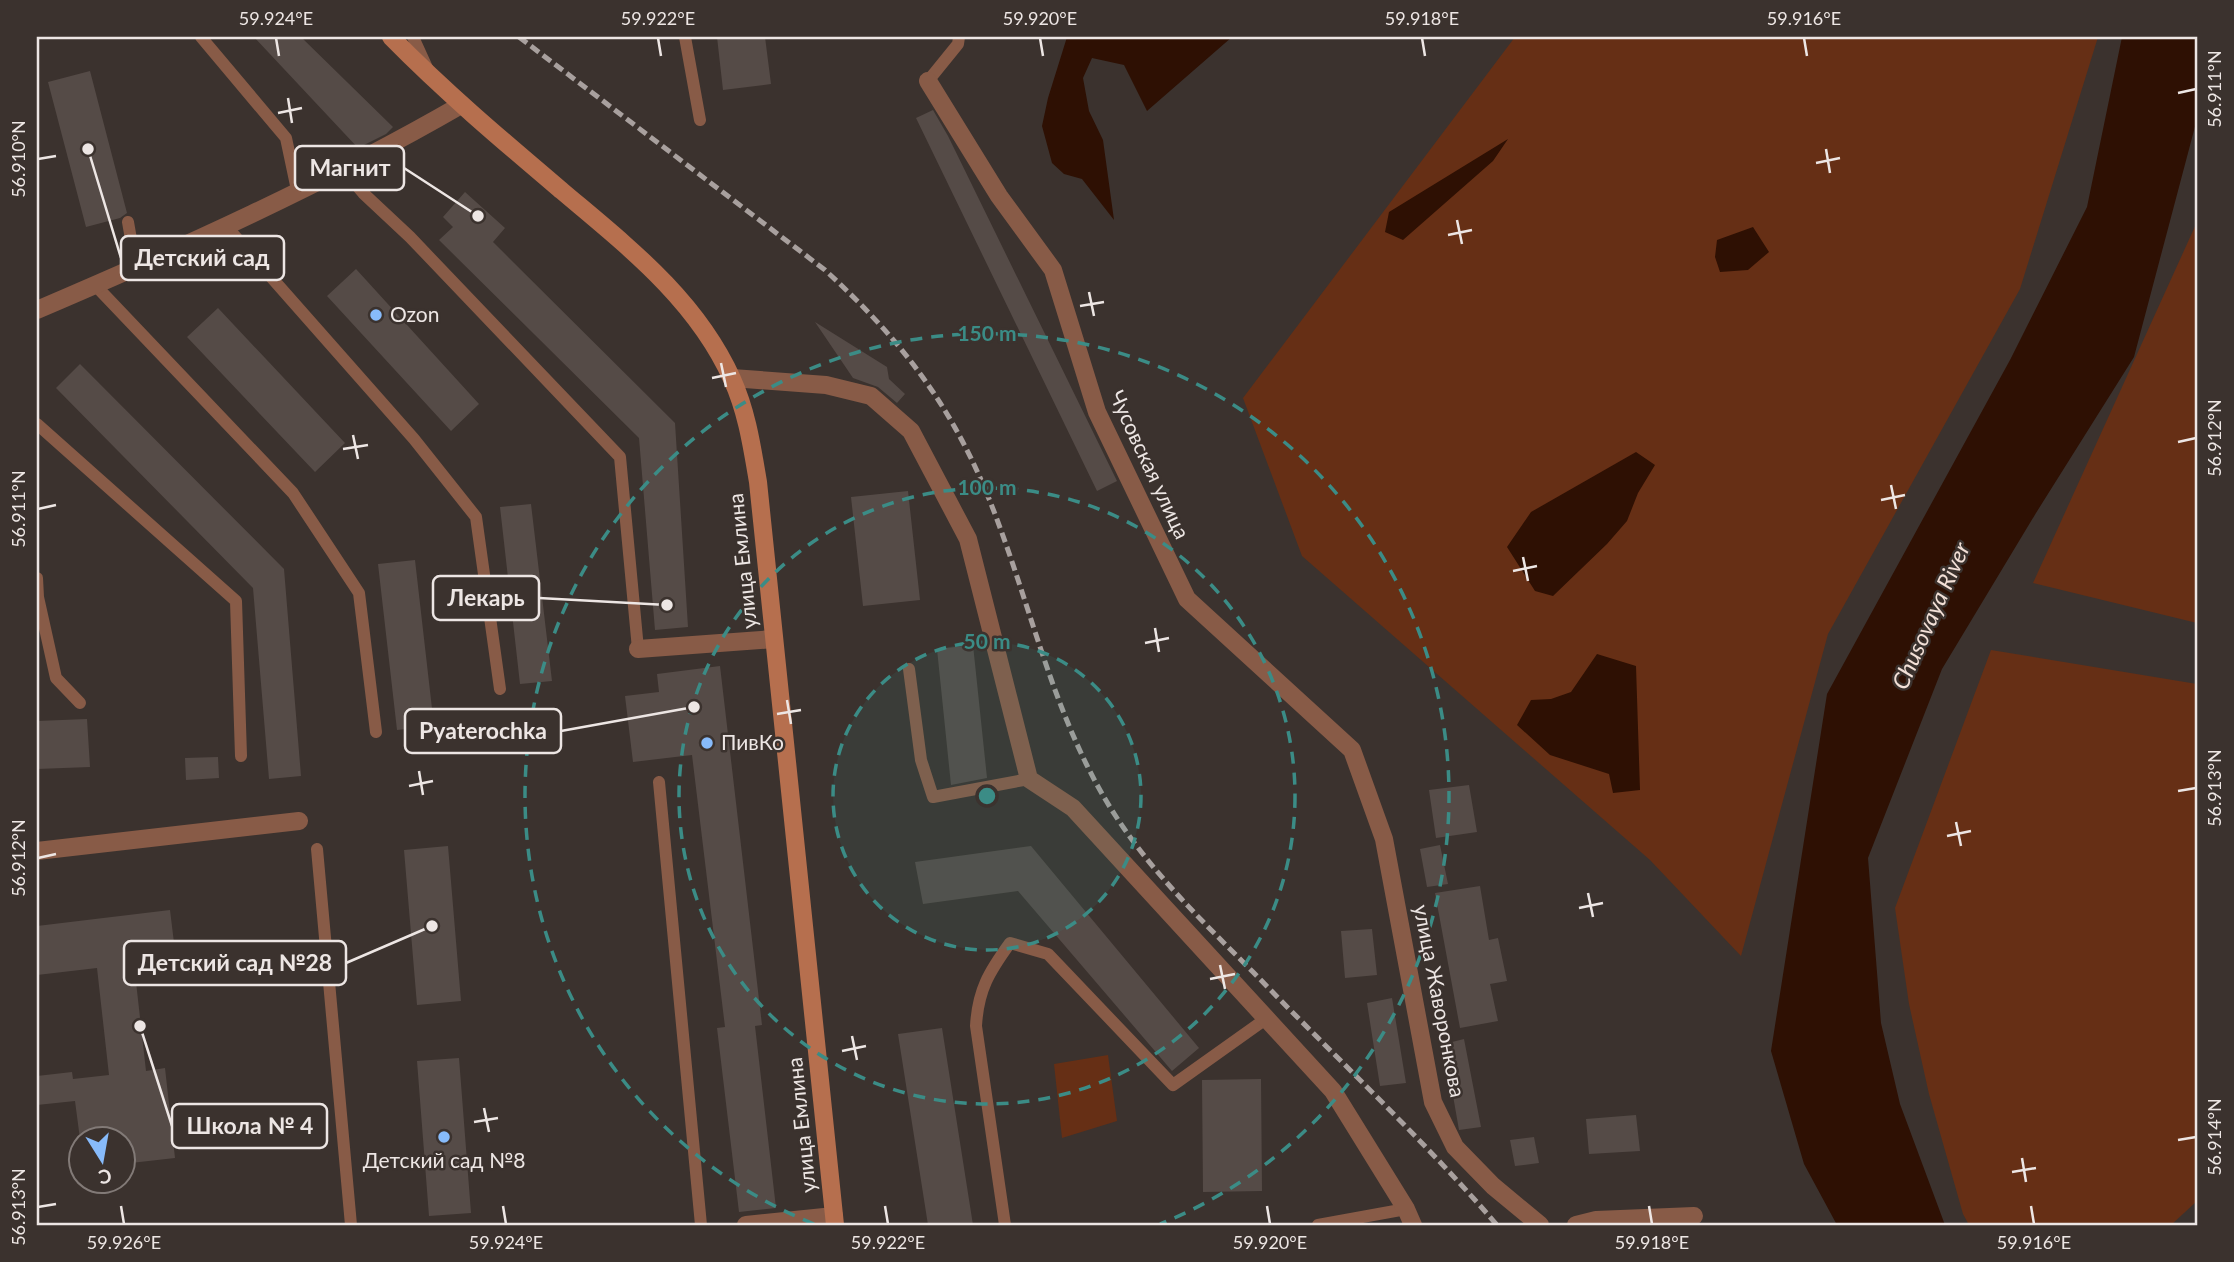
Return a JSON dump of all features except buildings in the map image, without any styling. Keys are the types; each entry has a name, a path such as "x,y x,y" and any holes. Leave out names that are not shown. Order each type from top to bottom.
{"street":[{"name":"улица Емлина","path":"391,37 433,80 651,267 677,294 732,378 743,406 758,482 835,1221"},
{"name":"Чусовская улица","path":"928,81 999,196 1053,270 1097,412 1187,599 1352,750"},
{"path":"37,310 226,226 415,132 461,105"},
{"path":"732,378 826,385 871,396 911,431 968,539 1029,779 1073,808 1332,1091 1410,1217"},
{"path":"638,649 774,639"},
{"name":"улица Жаворонкова","path":"1352,750 1384,839 1433,1102 1455,1147 1493,1186 1540,1225"},
{"path":"37,851 299,821"},
{"path":"1576,1225 1596,1220 1694,1216"},
{"path":"746,1225 835,1221"}],"lane":[{"path":"201,37 286,138 297,190"},
{"path":"413,37 433,80"},
{"path":"685,37 700,120"},
{"path":"928,81 958,44 959,37"},
{"path":"342,168 363,193 410,237 620,457 638,649"},
{"path":"128,222 136,268"},
{"path":"226,226 414,439 476,516 500,689"},
{"path":"95,285 293,493 359,593 376,732"},
{"path":"37,424 236,601 241,755"},
{"path":"37,578 37,597 56,678 80,703"},
{"path":"909,669 921,761 933,797 1029,779"},
{"path":"659,782 701,1225"},
{"path":"317,849 351,1225"},
{"path":"1005,1225 976,1026 977,1006 988,974 1010,943 1048,954 1173,1085 1267,1018"},
{"path":"1318,1225 1410,1217"}],"shaded area":[{"path":"1515,37 2098,37 2020,289 1828,634 1741,956 1650,860 1302,556 1243,398"},
{"path":"2197,222 2197,623 2033,583"},
{"path":"1991,650 2197,684 2197,1201 2171,1225 1969,1225 1963,1214 1929,1094 1909,1004 1895,908"},
{"path":"1108,1055 1117,1121 1062,1138 1054,1064"}],"water":[{"path":"1067,37 1232,37 1147,111 1124,65 1092,58 1083,78 1089,111 1103,140 1114,220 1082,179 1064,174 1052,163 1042,126"},
{"name":"Chusovaya River","path":"2122,37 2197,37 2197,119 2134,357 1942,669 1868,858 1881,1023 1900,1104 1945,1225 1837,1225 1804,1164 1771,1051 1827,694 2010,360 2087,207"},
{"path":"1508,139 1493,161 1403,240 1385,232 1389,212"},
{"path":"1753,227 1769,252 1748,270 1720,272 1715,257 1717,240"},
{"path":"1636,452 1655,465 1638,493 1627,521 1553,596 1535,591 1507,547 1531,512"},
{"path":"1597,654 1636,666 1640,790 1613,793 1609,774 1550,755 1517,725 1531,700 1551,699 1571,692"}],"railway":[{"path":"519,37 825,270 875,319 918,370 954,426 985,489 1058,697 1093,777 1115,815 1146,858 1180,897 1408,1128 1497,1225"}],"place":[{"name":"Детский сад","path":"88,149"},
{"name":"Магнит","path":"478,216"},
{"name":"Ozon","path":"376,315"},
{"name":"Лекарь","path":"667,605"},
{"name":"Pyaterochka","path":"694,707"},
{"name":"ПивКо","path":"707,743"},
{"name":"Детский сад №28","path":"432,926"},
{"name":"Школа № 4","path":"140,1026"},
{"name":"Детский сад №8","path":"444,1137"}]}
